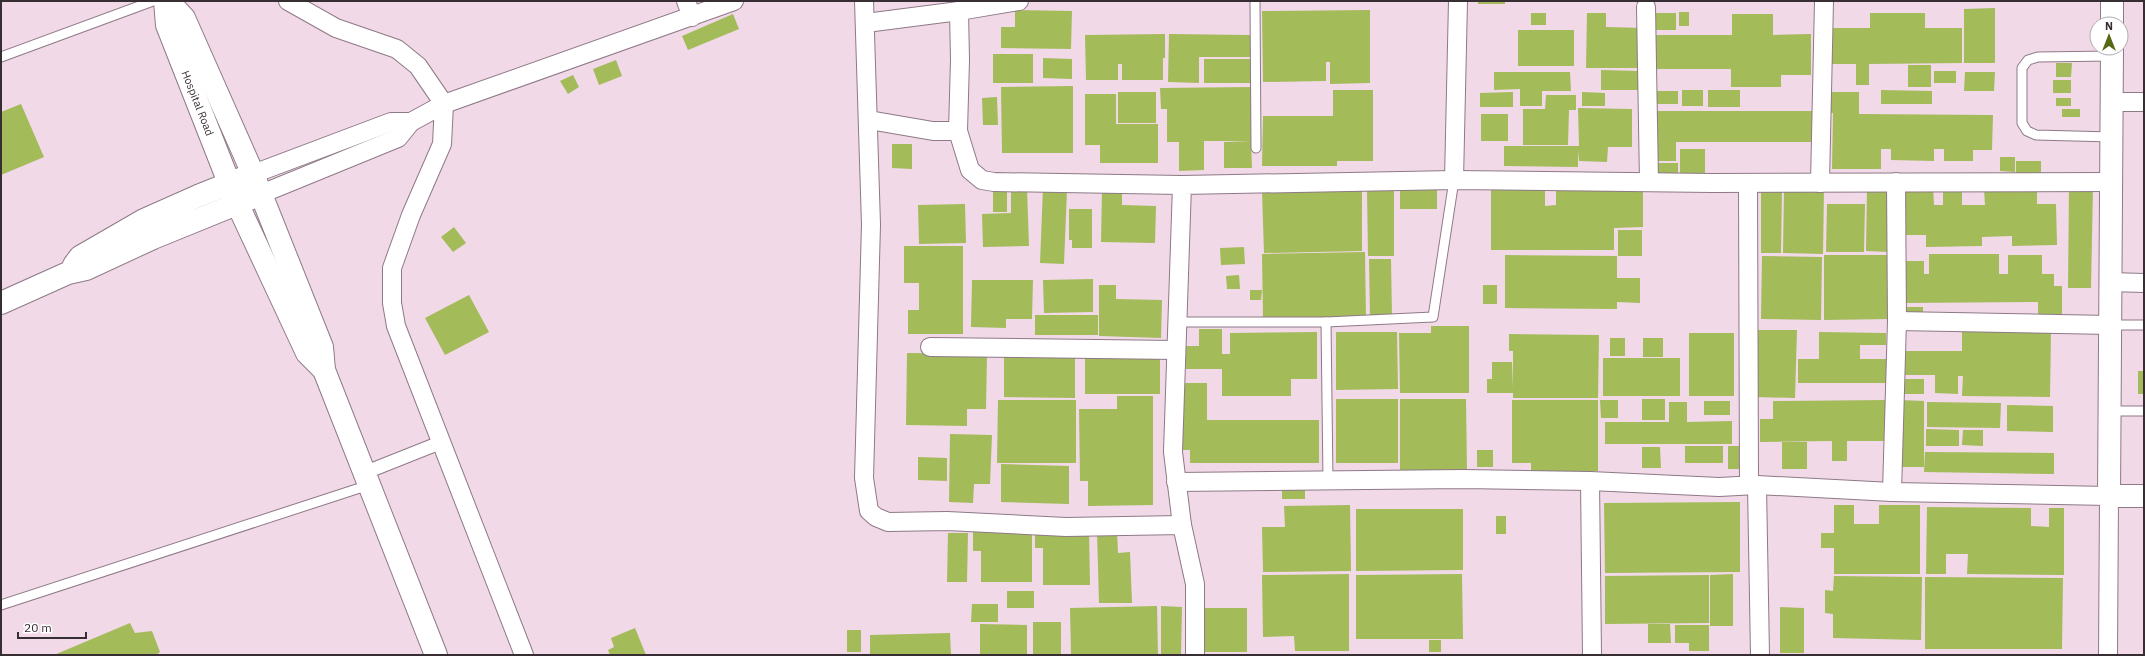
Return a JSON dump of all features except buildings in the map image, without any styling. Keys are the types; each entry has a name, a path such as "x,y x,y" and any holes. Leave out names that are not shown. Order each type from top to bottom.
{"main road":[{"name":"Hospital Road","path":"165,1 167,25 237,203 307,353 324,370"},
{"name":"Hospital Road","path":"168,1 184,18 257,184 322,347 324,370"},
{"path":"2112,1 2112,16"},
{"path":"2112,56 2109,496 2144,496"},
{"path":"68,273 80,257 144,220 229,183 257,184"},
{"path":"1,303 68,273 86,269 237,203 257,184"},
{"path":"324,370 436,655"}],"street":[{"path":"288,1 336,28 397,50 418,66 444,104 442,144 411,215 392,268 392,302 396,326 524,655"},
{"path":"257,184 391,122 411,122 444,104 689,9 734,1"},
{"path":"864,1 866,23 871,225 864,478 869,511 876,517 888,522 947,521 1066,527 1182,525"},
{"path":"866,23 959,11 1019,1"},
{"path":"1454,180 1458,1"},
{"path":"1820,183 1824,1"},
{"path":"1646,7 1649,182"},
{"path":"959,11 960,60 958,131 970,170 982,180 994,182 1182,185 1454,180 1748,183 2110,182"},
{"path":"2112,102 2144,102"},
{"path":"869,120 933,131 958,131"},
{"path":"1892,492 1897,321 1896,182"},
{"path":"1748,183 1753,485 1760,655"},
{"path":"1182,185 1173,452 1182,525 1194,584 1195,655"},
{"path":"2110,282 2144,282"},
{"path":"1897,321 2110,325"},
{"path":"930,347 1176,350"},
{"path":"367,479 442,442"},
{"path":"1176,482 1464,480 1590,481 1719,487 1753,485 1892,492 2109,496 2108,655"},
{"path":"1590,481 1592,655"}],"lane":[{"path":"1,57 153,1"},
{"path":"1254,1 1256,148"},
{"path":"2089,54 2038,57 2028,60 2022,68 2022,122 2027,131 2036,135 2112,137"},
{"path":"1177,322 1326,322 1433,317 1454,180"},
{"path":"1326,322 1328,481"},
{"path":"2110,325 2144,325"},
{"path":"2110,411 2144,411"},
{"path":"1,605 367,479"}]}
